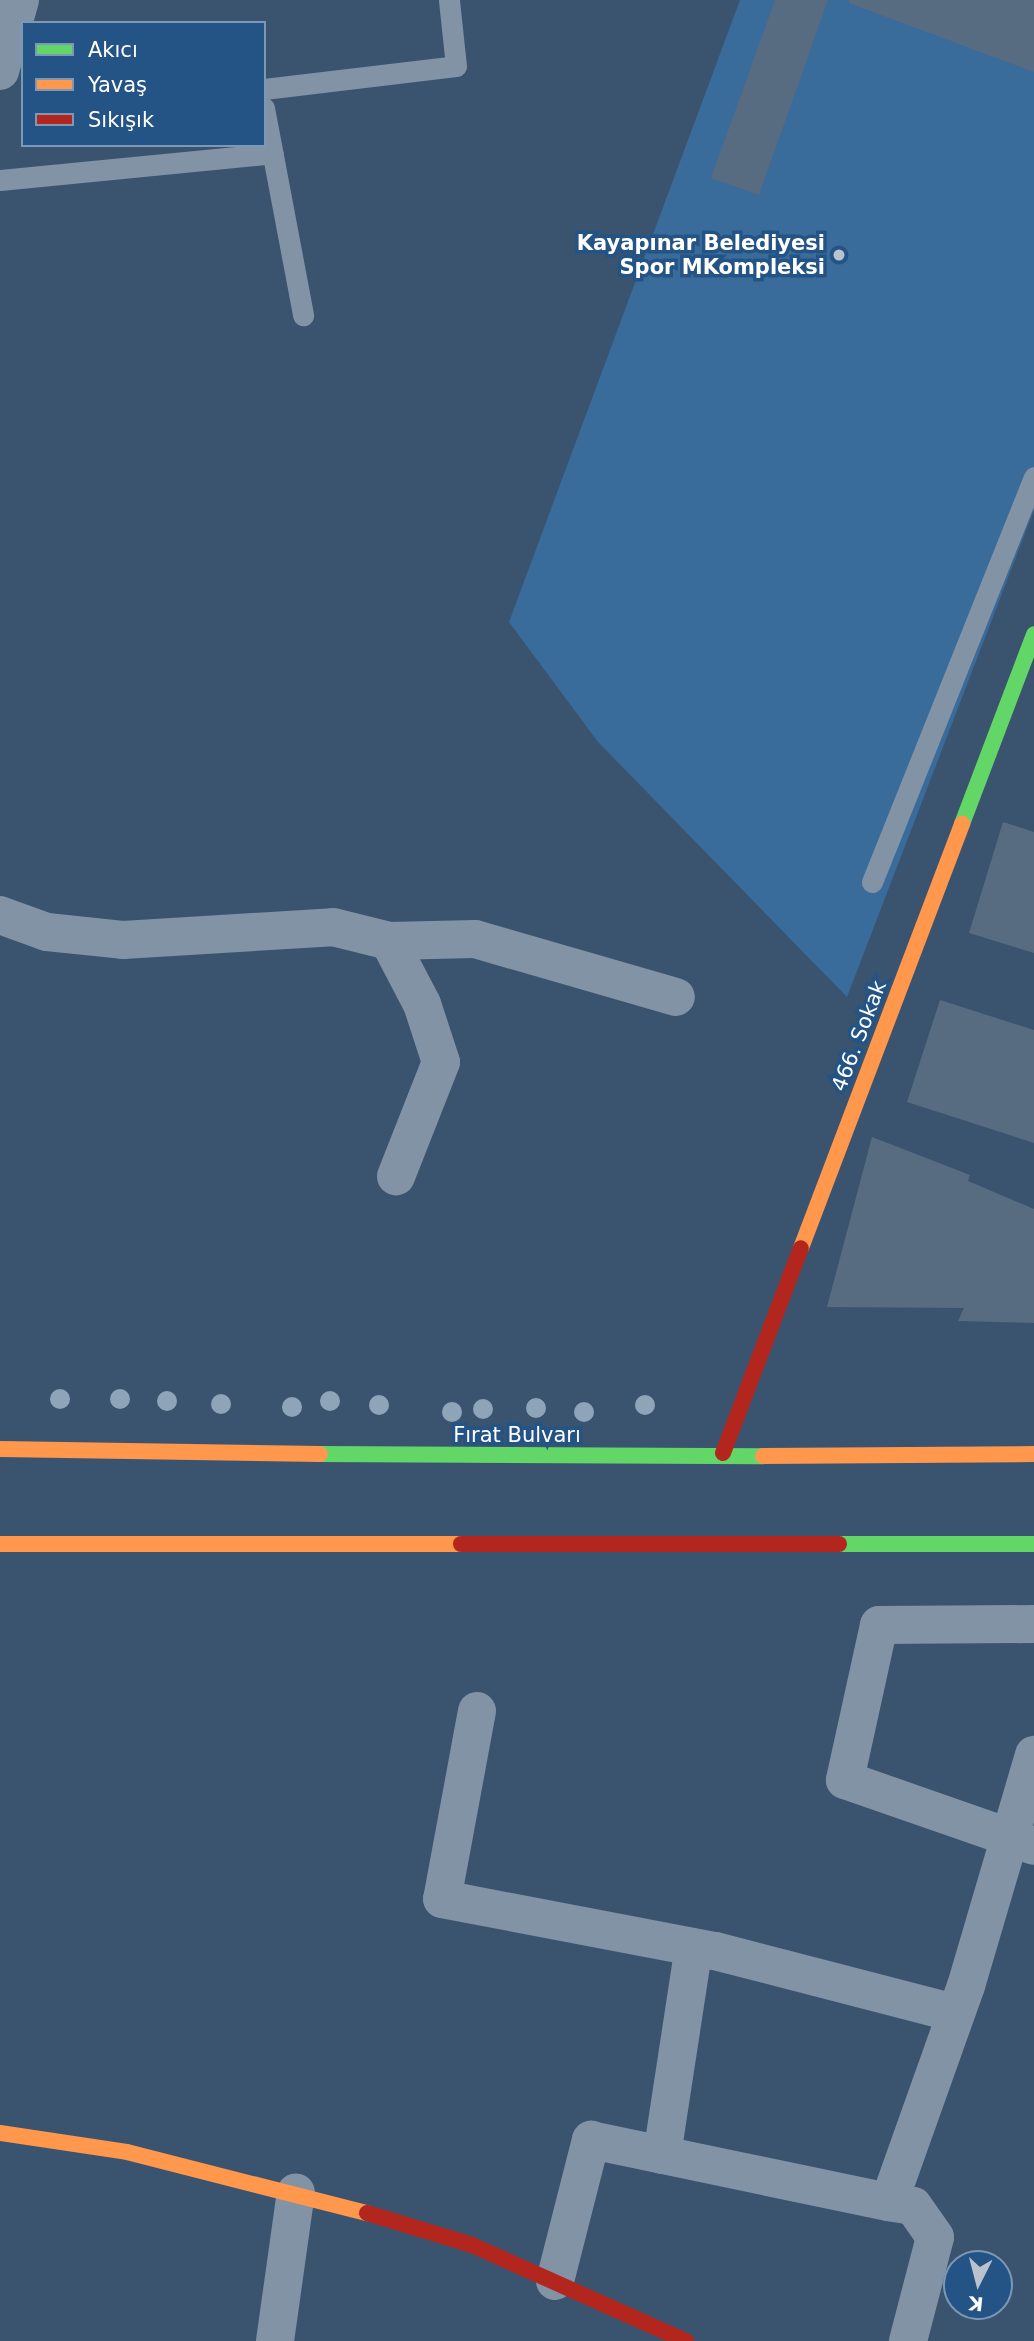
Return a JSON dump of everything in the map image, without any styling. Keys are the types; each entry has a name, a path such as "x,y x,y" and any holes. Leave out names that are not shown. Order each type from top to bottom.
{"main road":[{"name":"466. Sokak","path":"723,1453 1034,634"},
{"name":"Fırat Bulvarı","path":"0,1449 556,1458 723,1453 1034,1454"},
{"path":"0,1544 1034,1544"},
{"path":"0,2133 127,2152 296,2192 472,2245 686,2341"}],"street":[{"path":"0,71 20,0"},
{"path":"0,915 47,932 123,940 333,927 389,941 475,939 676,997"},
{"path":"389,941 422,1004 441,1062 397,1176"},
{"path":"1022,1843 845,1780 879,1625 1034,1624"},
{"path":"477,1711 442,1899 694,1947 955,2013"},
{"path":"889,2202 955,2013 1022,1843 1034,1755"},
{"path":"663,2155 694,1947"},
{"path":"555,2281 591,2140 913,2206 935,2237 908,2341"},
{"path":"275,2341 296,2192"}],"lane":[{"path":"266,89 456,66 449,0"},
{"path":"266,118 303,315"},
{"path":"0,180 273,153"},
{"path":"872,883 1034,477"}],"shaded area":[{"name":"Kayapınar Belediyesi Spor MKompleksi","path":"740,0 1034,0 1034,510 847,997 598,742 509,622"}],"building":[{"path":"775,0 828,0 759,195 711,178"},
{"path":"849,0 1034,0 1034,72 849,3"},
{"path":"1003,822 1034,832 1034,953 969,933"},
{"path":"940,1000 1034,1030 1034,1143 907,1102"},
{"path":"872,1137 970,1175 968,1181 1034,1209 1034,1323 958,1321 964,1308 827,1307"}],"traffic: fast":[{"path":"962,824 1034,634"},
{"path":"320,1454 763,1456"},
{"path":"839,1544 1034,1544"}],"traffic: slow":[{"path":"801,1248 962,824"},
{"path":"0,1449 320,1454"},
{"path":"763,1456 1034,1454"},
{"path":"0,1544 461,1544"},
{"path":"0,2133 127,2152 367,2213"}],"traffic: jam":[{"path":"723,1453 801,1248"},
{"path":"461,1544 839,1544"},
{"path":"367,2213 472,2245 686,2341"}],"place":[{"name":"Kayapınar Belediyesi Spor MKompleksi","path":"839,255"}]}
